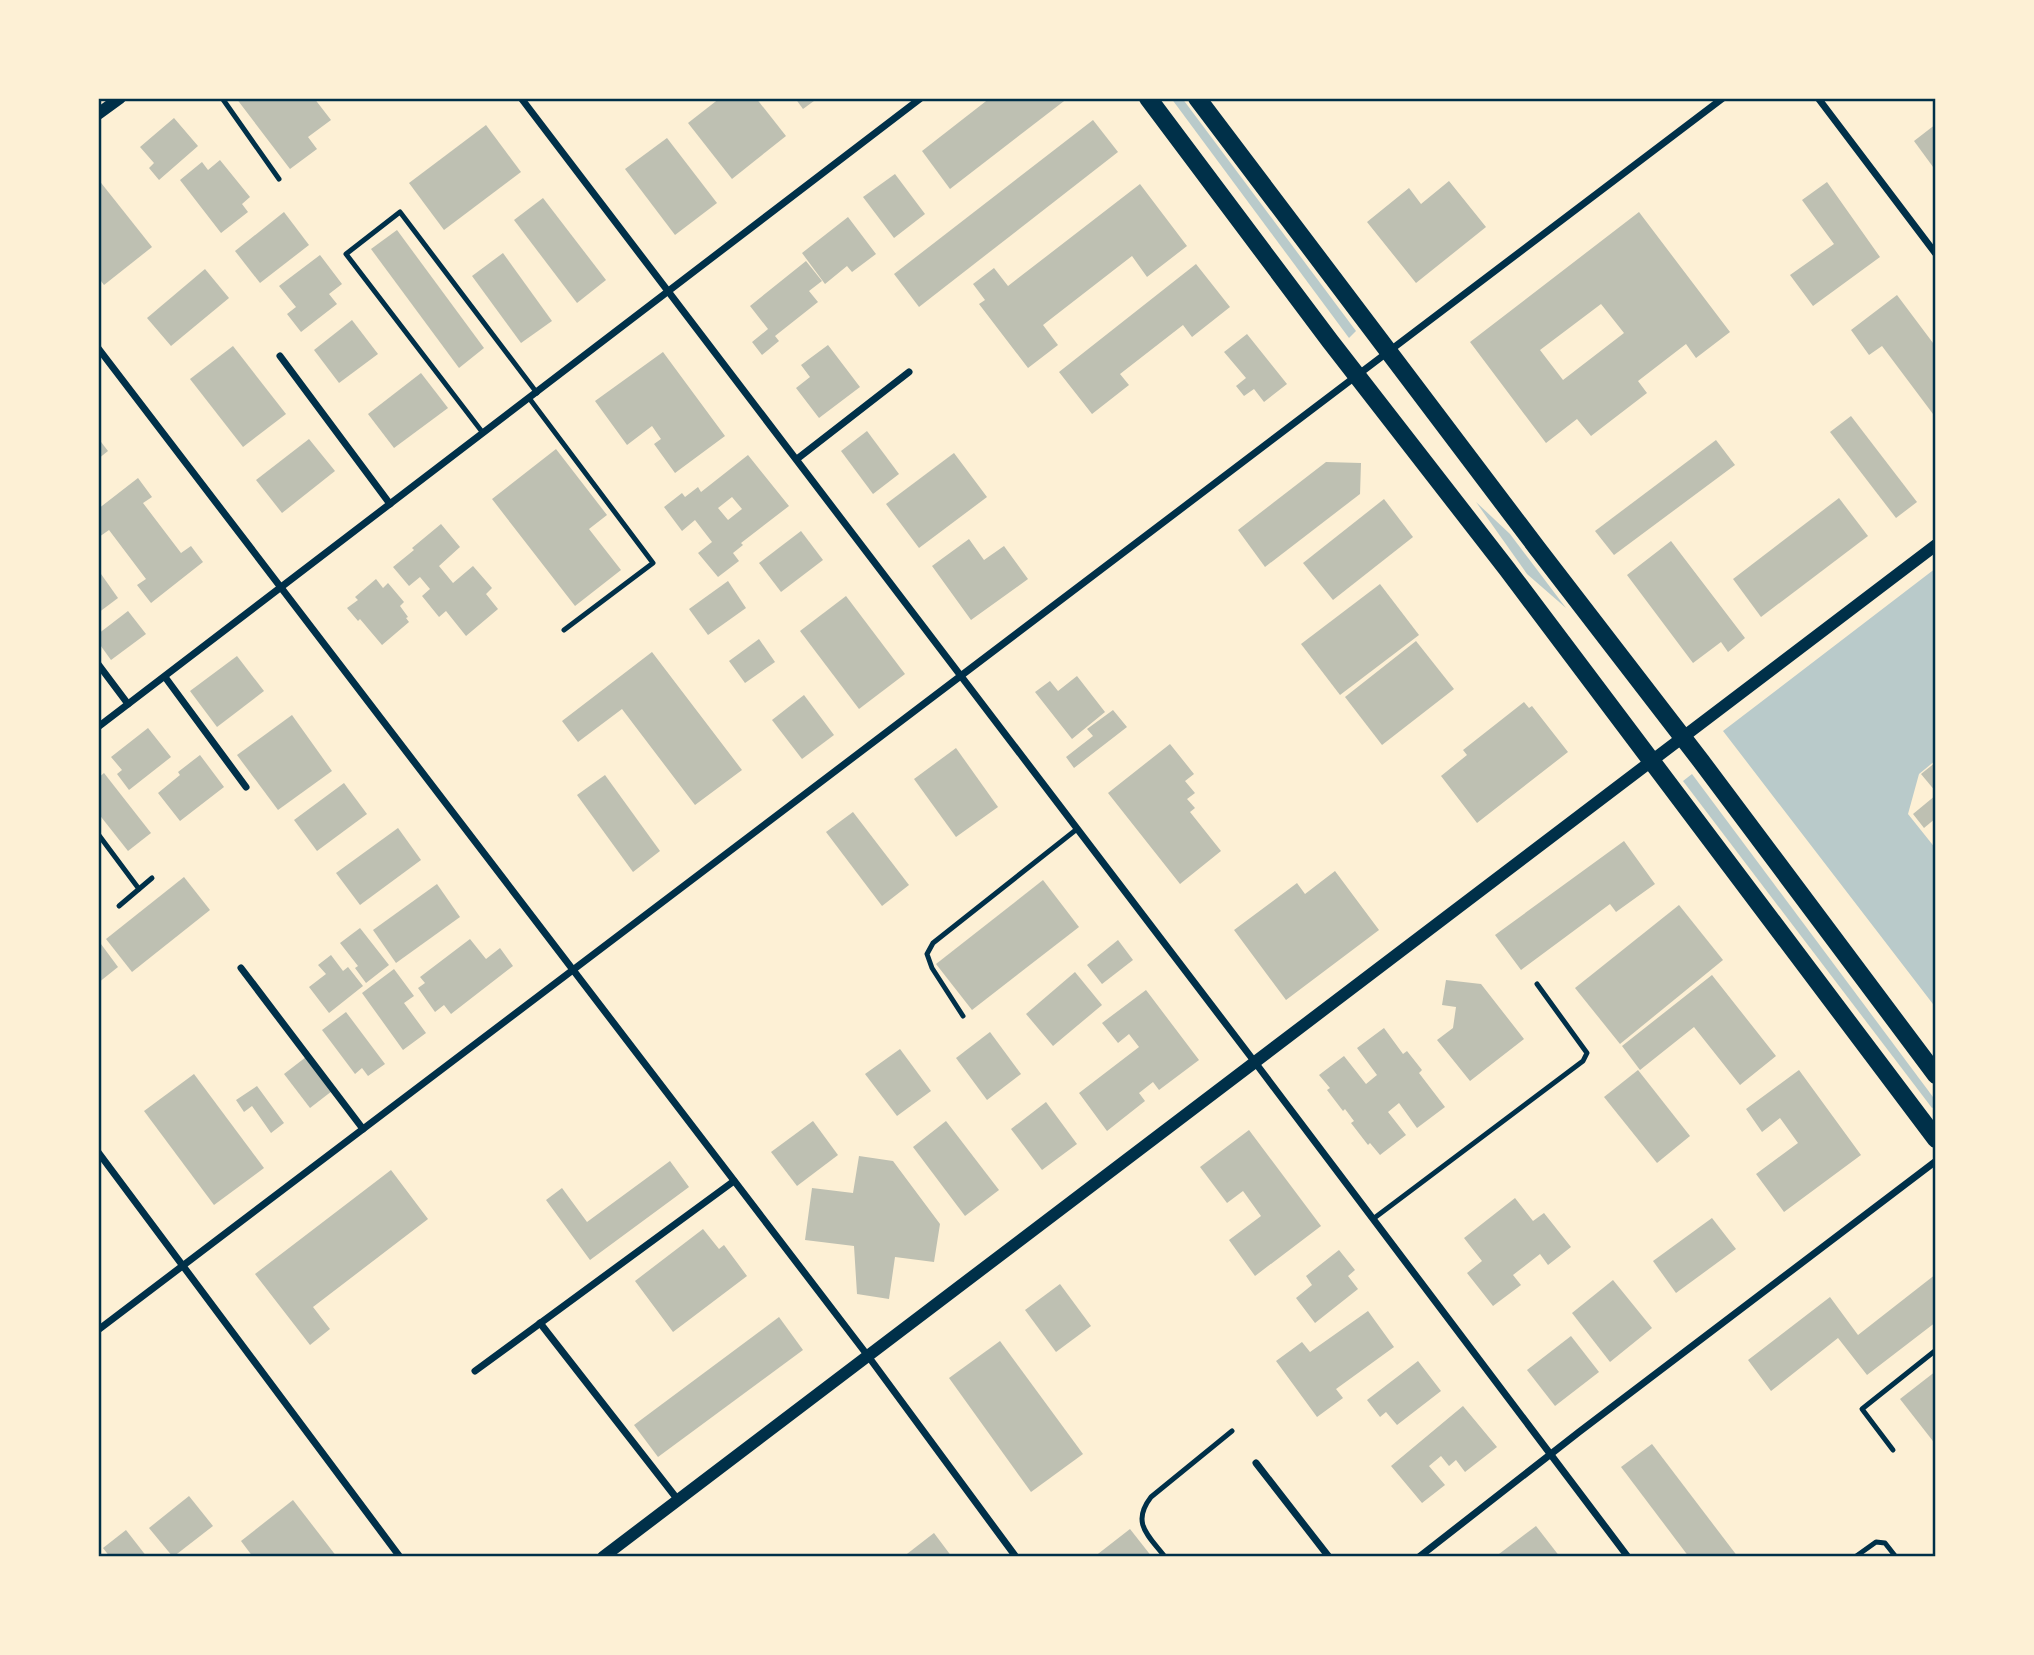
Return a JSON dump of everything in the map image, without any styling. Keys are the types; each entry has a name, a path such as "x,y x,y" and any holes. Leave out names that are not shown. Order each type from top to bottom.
{"main road":[{"path":"1149,98 1356,376 1507,569 1936,1139"},
{"path":"1197,98 1936,1075"}],"street":[{"path":"98,114 120,98"},
{"path":"521,98 1628,1557"},
{"path":"98,727 922,98"},
{"path":"98,1330 1723,98"},
{"path":"1818,98 1936,254"},
{"path":"98,348 868,1356 1016,1557"},
{"path":"280,356 390,505"},
{"path":"797,459 909,372"},
{"path":"603,1557 1936,545"},
{"path":"98,664 128,704"},
{"path":"165,677 246,787"},
{"path":"241,968 363,1129"},
{"path":"98,1152 400,1557"},
{"path":"1419,1557 1936,1161"},
{"path":"475,1371 734,1181"},
{"path":"540,1324 678,1500"},
{"path":"1256,1463 1329,1557"}],"lane":[{"path":"222,98 279,179"},
{"path":"483,433 346,254 400,212 537,393"},
{"path":"529,398 653,564 564,630"},
{"path":"963,1016 932,968 927,954 933,943 1077,829"},
{"path":"98,834 139,889"},
{"path":"119,906 152,878"},
{"path":"1373,1219 1583,1061 1587,1052 1537,984"},
{"path":"1893,1450 1862,1409 1936,1350"},
{"path":"1165,1557 1143,1529 1141,1517 1144,1506 1151,1497 1233,1431"},
{"path":"1854,1557 1876,1542 1885,1543 1896,1557"}],"shaded area":[{"path":"1171,98 1182,98 1356,331 1349,338"},
{"path":"1476,502 1510,534 1566,608 1527,574"},
{"path":"1936,568 1936,760 1919,774 1908,814 1936,849 1936,1008 1723,731"},
{"path":"1692,774 1936,1101 1936,1106 1932,1108 1683,781"}],"building":[{"path":"236,98 314,98 331,120 308,137 317,149 290,169"},
{"path":"720,98 756,98 786,136 732,179 688,123"},
{"path":"795,98 818,98 803,109"},
{"path":"990,98 1068,98 950,189 922,151"},
{"path":"174,118 198,146 159,180 149,168 154,163 140,147"},
{"path":"1093,120 1118,152 919,307 894,274"},
{"path":"1936,124 1936,171 1914,141"},
{"path":"486,125 521,172 444,230 409,183"},
{"path":"667,138 717,203 675,235 625,169"},
{"path":"220,160 250,197 242,204 248,212 221,233 180,180 202,162 208,170"},
{"path":"895,174 925,214 894,238 863,197"},
{"path":"98,179 152,247 104,285 98,277"},
{"path":"1449,181 1486,227 1416,283 1367,222 1409,188 1421,204"},
{"path":"1827,182 1880,257 1813,306 1790,275 1834,244 1802,200"},
{"path":"1140,184 1187,246 1147,277 1132,256 1043,325 1058,345 1028,368 979,304 985,300 973,284 994,268 1008,286"},
{"path":"543,198 606,280 577,303 514,220"},
{"path":"284,212 309,245 260,283 235,251"},
{"path":"1639,212 1730,332 1696,358 1686,344 1638,381 1647,393 1591,436 1577,419 1546,443 1470,342","holes":["1601,304 1624,333 1563,380 1540,350"]},
{"path":"848,217 876,254 852,272 847,266 825,284 802,253"},
{"path":"397,230 484,348 459,368 371,249"},
{"path":"503,253 552,321 521,343 472,276"},
{"path":"320,255 342,284 329,294 337,304 301,332 287,314 296,307 279,286"},
{"path":"806,261 822,281 809,291 818,302 775,336 779,341 762,355 752,342 768,329 750,306"},
{"path":"1196,264 1230,307 1192,337 1183,325 1120,374 1129,385 1092,414 1059,372"},
{"path":"205,269 229,298 171,346 147,318"},
{"path":"1897,295 1936,347 1936,418 1882,346 1869,355 1851,330"},
{"path":"352,320 378,354 339,383 314,350"},
{"path":"1247,334 1287,384 1264,402 1254,389 1244,396 1236,386 1246,378 1224,352"},
{"path":"828,345 860,387 819,418 796,388 810,377 801,365"},
{"path":"233,346 286,414 243,447 190,379"},
{"path":"663,352 725,436 675,473 654,444 661,439 652,426 627,445 595,401"},
{"path":"421,373 448,408 394,448 368,414"},
{"path":"1851,416 1917,502 1896,518 1830,432"},
{"path":"867,431 899,474 873,494 841,451"},
{"path":"98,438 108,451 98,459"},
{"path":"309,439 335,471 282,513 256,480"},
{"path":"1716,440 1735,465 1614,555 1595,531"},
{"path":"556,449 607,515 589,529 621,570 575,606 492,499"},
{"path":"954,453 987,497 919,548 886,504"},
{"path":"748,455 789,506 741,543 743,545 733,553 739,561 718,577 698,553 712,542 695,520 682,531 664,507 682,493 685,497 698,487 701,492","holes":["732,497 742,509 728,520 718,508"]},
{"path":"1326,462 1361,463 1360,494 1265,567 1238,530"},
{"path":"138,478 152,497 143,503 181,553 191,546 203,562 151,603 137,585 146,579 109,530 99,537 98,535 98,509"},
{"path":"1839,498 1868,536 1761,617 1733,579"},
{"path":"1384,499 1413,537 1333,600 1303,563"},
{"path":"441,524 460,547 439,566 453,583 473,566 492,588 486,594 498,609 466,636 446,611 439,617 422,596 430,589 420,577 409,586 393,567"},
{"path":"801,531 823,560 781,592 759,563"},
{"path":"969,539 984,560 1004,546 1028,579 971,620 932,566"},
{"path":"1671,541 1745,638 1728,652 1721,642 1693,663 1627,575"},
{"path":"101,574 118,598 98,613 98,576"},
{"path":"376,579 383,588 388,583 404,602 400,606 409,622 382,645 347,608 358,600 355,597"},
{"path":"728,581 746,608 708,635 689,609"},
{"path":"1380,584 1419,635 1340,695 1301,644"},
{"path":"846,596 905,674 859,709 800,631"},
{"path":"128,611 146,634 111,660 98,642 98,634"},
{"path":"759,639 775,662 745,683 729,661"},
{"path":"1416,641 1454,689 1382,745 1345,697"},
{"path":"652,652 742,770 695,805 622,709 578,742 562,721"},
{"path":"237,656 264,691 217,727 190,691"},
{"path":"1077,676 1105,712 1072,739 1035,692 1050,681 1058,691"},
{"path":"804,695 834,735 802,759 772,720"},
{"path":"1524,702 1529,708 1532,706 1568,752 1477,823 1441,776 1467,755 1463,750"},
{"path":"1113,710 1127,727 1074,768 1066,757 1093,736 1087,729"},
{"path":"292,715 332,771 278,810 237,755"},
{"path":"148,728 171,757 129,790 117,774 122,770 111,757"},
{"path":"1170,744 1194,774 1185,781 1195,793 1187,799 1195,808 1190,812 1221,851 1180,884 1108,793"},
{"path":"956,748 998,807 956,837 914,779"},
{"path":"200,755 224,787 180,821 158,793 180,775 178,772"},
{"path":"1936,762 1936,792 1921,774"},
{"path":"104,773 151,833 128,851 98,813 98,778"},
{"path":"605,775 660,851 633,872 577,795"},
{"path":"344,783 367,814 317,851 294,820"},
{"path":"1936,795 1936,818 1924,828 1913,814"},
{"path":"853,812 909,885 882,906 826,832"},
{"path":"398,828 421,860 360,905 336,873"},
{"path":"1624,841 1655,884 1616,912 1610,904 1521,970 1495,935"},
{"path":"1335,871 1379,930 1286,1000 1234,930 1297,883 1305,894"},
{"path":"184,877 210,910 132,972 106,939"},
{"path":"1043,880 1079,927 972,1010 936,964"},
{"path":"437,884 460,917 396,963 373,930"},
{"path":"1679,905 1723,960 1620,1044 1575,988"},
{"path":"360,928 389,965 366,983 355,968 358,966 340,943"},
{"path":"470,939 486,959 500,948 513,966 451,1014 444,1005 435,1012 418,988 425,983 420,977"},
{"path":"98,940 118,967 98,983"},
{"path":"1118,940 1133,960 1102,984 1087,965"},
{"path":"331,955 343,971 348,967 363,986 329,1013 309,987 326,974 318,965"},
{"path":"394,969 414,996 404,1003 426,1033 403,1050 362,993"},
{"path":"1075,972 1102,1005 1053,1046 1026,1014"},
{"path":"1712,975 1776,1056 1740,1085 1694,1027 1640,1070 1622,1046"},
{"path":"1446,980 1481,984 1524,1039 1470,1081 1437,1040 1453,1028 1456,1007 1442,1005"},
{"path":"1146,990 1199,1060 1159,1090 1153,1082 1139,1093 1145,1101 1107,1131 1079,1093 1139,1047 1129,1034 1118,1043 1102,1023"},
{"path":"346,1012 385,1064 368,1076 362,1068 355,1074 322,1030"},
{"path":"1384,1028 1403,1054 1407,1051 1422,1070 1419,1073 1445,1107 1417,1128 1399,1103 1388,1112 1406,1135 1380,1155 1370,1143 1368,1145 1351,1123 1354,1121 1327,1090 1330,1088 1319,1075 1344,1056 1366,1084 1377,1075 1357,1048"},
{"path":"990,1032 1021,1074 987,1100 956,1058"},
{"path":"900,1049 931,1091 897,1116 865,1074"},
{"path":"306,1057 332,1091 310,1108 284,1074"},
{"path":"1638,1070 1690,1136 1657,1163 1604,1097"},
{"path":"1799,1070 1861,1155 1784,1212 1756,1174 1798,1143 1780,1118 1762,1132 1746,1109"},
{"path":"194,1074 264,1168 214,1205 144,1111"},
{"path":"257,1086 284,1123 271,1133 252,1106 244,1112 236,1100"},
{"path":"1046,1102 1077,1144 1042,1170 1011,1129"},
{"path":"813,1121 838,1155 797,1186 771,1152"},
{"path":"946,1121 999,1190 965,1216 913,1147"},
{"path":"1249,1130 1321,1226 1255,1276 1229,1240 1261,1216 1243,1191 1227,1203 1200,1167"},
{"path":"859,1156 893,1161 940,1224 934,1262 895,1257 889,1299 857,1294 854,1246 805,1240 812,1188 853,1193"},
{"path":"670,1161 689,1187 590,1260 546,1200 562,1188 587,1222"},
{"path":"391,1170 428,1219 313,1307 330,1329 310,1345 255,1274"},
{"path":"1515,1198 1533,1221 1544,1213 1571,1247 1548,1265 1540,1254 1513,1275 1521,1285 1493,1306 1467,1273 1482,1261 1464,1238"},
{"path":"1712,1218 1736,1249 1676,1293 1653,1261"},
{"path":"703,1229 719,1249 724,1245 747,1276 673,1332 635,1281"},
{"path":"1339,1250 1355,1270 1348,1276 1358,1289 1315,1323 1296,1298 1312,1285 1306,1276"},
{"path":"1936,1274 1936,1322 1867,1375 1838,1338 1771,1391 1748,1360 1830,1297 1858,1335"},
{"path":"1613,1280 1652,1328 1610,1362 1572,1313"},
{"path":"1060,1284 1091,1326 1056,1352 1025,1310"},
{"path":"1368,1311 1394,1347 1336,1389 1343,1398 1317,1417 1276,1361 1302,1342 1310,1352"},
{"path":"779,1317 803,1350 658,1457 634,1425"},
{"path":"1571,1336 1599,1372 1555,1406 1527,1370"},
{"path":"1000,1341 1083,1454 1031,1492 949,1378"},
{"path":"1418,1361 1441,1391 1397,1425 1386,1412 1380,1417 1367,1400"},
{"path":"1936,1371 1936,1445 1900,1399"},
{"path":"1463,1406 1497,1447 1465,1472 1456,1460 1449,1466 1441,1456 1429,1466 1445,1485 1422,1503 1391,1466"},
{"path":"1652,1444 1738,1557 1689,1557 1621,1467"},
{"path":"189,1496 213,1526 173,1557 149,1528"},
{"path":"293,1500 337,1557 253,1557 241,1541"},
{"path":"1536,1526 1560,1557 1495,1557"},
{"path":"1130,1529 1152,1557 1094,1557"},
{"path":"126,1530 147,1557 110,1557 103,1548"},
{"path":"934,1533 952,1557 903,1557"}]}
